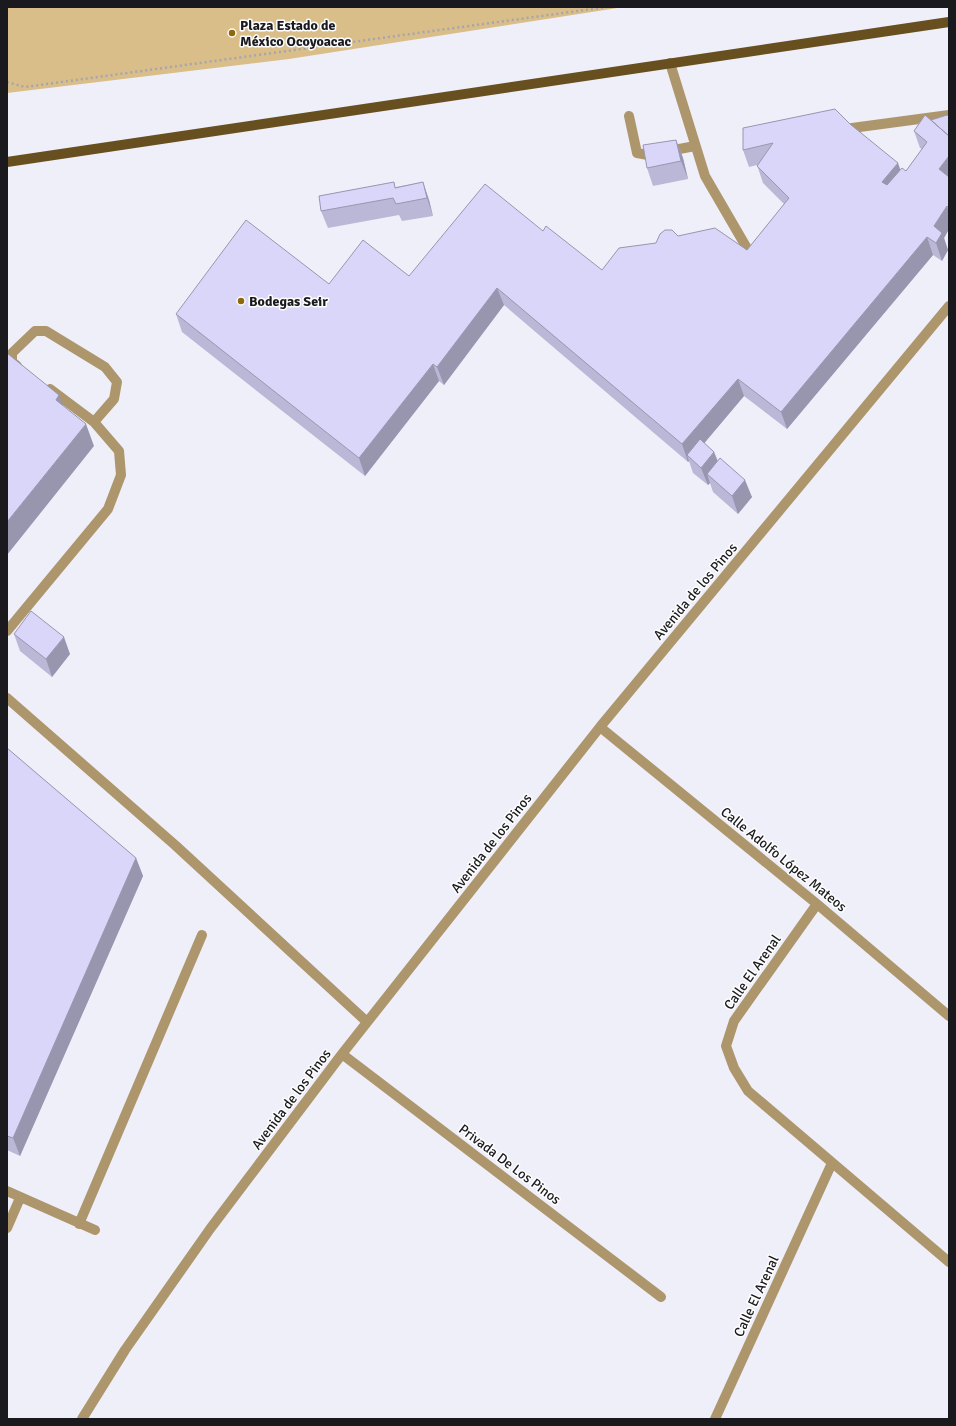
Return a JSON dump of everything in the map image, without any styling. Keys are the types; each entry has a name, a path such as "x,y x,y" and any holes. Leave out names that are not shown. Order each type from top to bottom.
{"main road":[{"path":"7,162 949,22"}],"street":[{"path":"670,63 705,176 748,250"},
{"path":"852,128 949,115"},
{"path":"628,116 637,153 648,155 695,146"},
{"name":"Avenida de los Pinos","path":"82,1419 125,1350 210,1229 342,1054 600,727 949,306"},
{"path":"24,371 12,362 12,353 35,331 46,331 104,367 117,382 114,399 94,422"},
{"path":"7,631 108,509 121,475 119,451 94,422 43,385"},
{"path":"7,698 175,845 367,1022"},
{"name":"Calle Adolfo López Mateos","path":"600,727 817,904 949,1016"},
{"name":"Calle El Arenal","path":"817,904 734,1021 726,1046 734,1068 748,1091 949,1262"},
{"path":"79,1224 202,935"},
{"name":"Privada De Los Pinos","path":"342,1054 661,1297"},
{"name":"Calle El Arenal","path":"715,1419 832,1163"},
{"path":"7,1192 95,1230"},
{"path":"7,1228 20,1198"}],"path":[{"path":"7,82 25,88 607,7"}],"shaded area":[{"name":"Plaza Estado de México Ocoyoacac","path":"7,7 624,7 289,59 7,93"}],"building":[{"path":"835,109 850,124 898,163 882,182 887,185 902,168 906,171 927,142 914,131 925,115 949,136 949,156 939,169 949,177 949,208 947,206 934,226 942,233 936,243 927,237 781,412 738,379 682,444 497,288 437,367 433,364 359,458 176,314 246,220 329,284 363,240 409,276 485,184 543,231 546,226 602,270 619,248 656,243 660,234 665,230 672,230 678,236 715,228 747,250 789,198 757,166 773,143 743,150 743,128"},
{"path":"947,115 949,116 949,136 931,120"},
{"path":"676,140 681,161 647,168 643,145"},
{"path":"394,182 395,188 423,182 427,198 396,204 393,198 321,211 319,196"},
{"path":"7,353 59,395 56,400 86,424 7,522"},
{"path":"700,439 714,452 701,468 687,455"},
{"path":"720,458 745,480 732,496 707,474"},
{"path":"31,611 64,637 46,659 14,634"},
{"path":"7,748 136,858 13,1138 7,1136"}],"place":[{"name":"Plaza Estado de México Ocoyoacac","path":"232,33"},
{"name":"Bodegas Seir","path":"241,301"}]}
